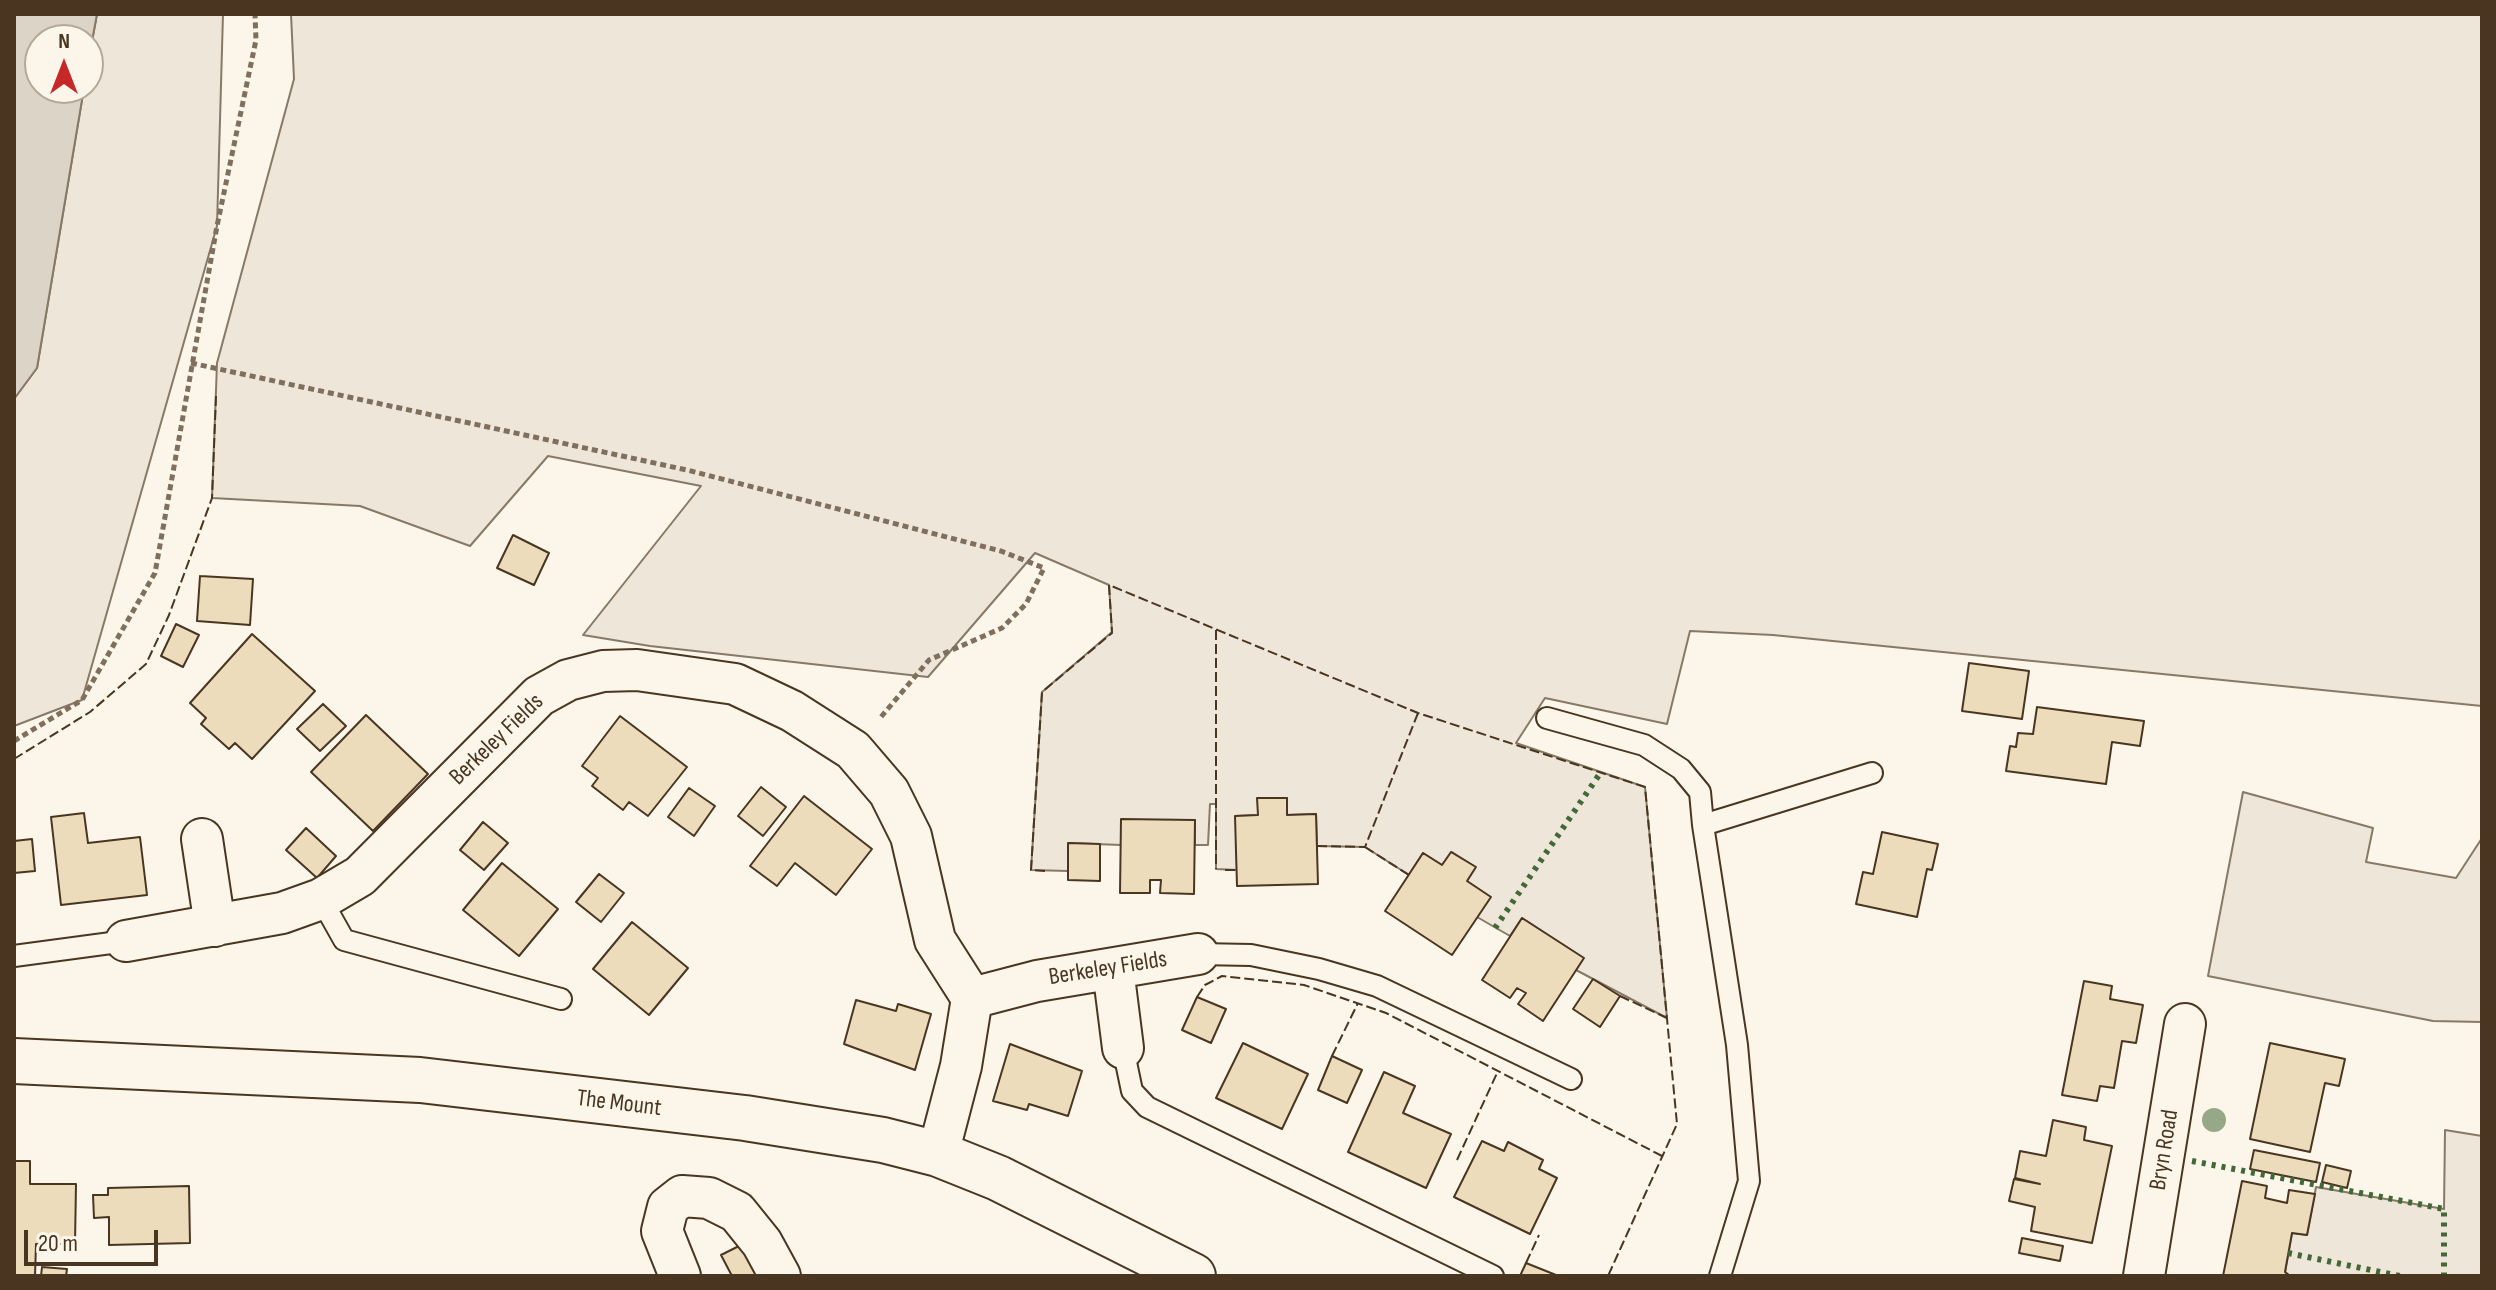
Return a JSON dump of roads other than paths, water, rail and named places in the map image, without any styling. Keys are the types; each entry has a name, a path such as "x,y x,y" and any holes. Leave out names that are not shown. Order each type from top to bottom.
{"main road":[{"name":"The Mount","path":"14,1061 420,1080 745,1118 883,1140 938,1154 998,1178 1170,1271"}],"street":[{"name":"Berkeley Fields","path":"126,941 282,913 321,899 360,876 539,696 568,680 603,671 637,670 735,684 792,711 853,750 889,792 911,836 935,940 972,998 1037,981 1198,954"},
{"path":"202,839 215,926"},
{"path":"1113,969 1123,1048"},
{"path":"938,1154 961,1066 972,998"},
{"name":"Bryn Road","path":"2144,1276 2185,1024"},
{"path":"680,1276 662,1231 668,1207 682,1196 709,1198 737,1212 762,1243 780,1276"}],"lane":[{"path":"1547,718 1644,745 1681,769 1700,792 1737,1045 1749,1181 1720,1276"},
{"path":"1703,825 1872,773"},
{"path":"321,899 344,940 561,999"},
{"path":"14,956 126,941"},
{"path":"1198,954 1251,955 1319,969 1377,986 1571,1079"},
{"path":"1123,1048 1132,1091 1147,1107 1493,1276"}]}
